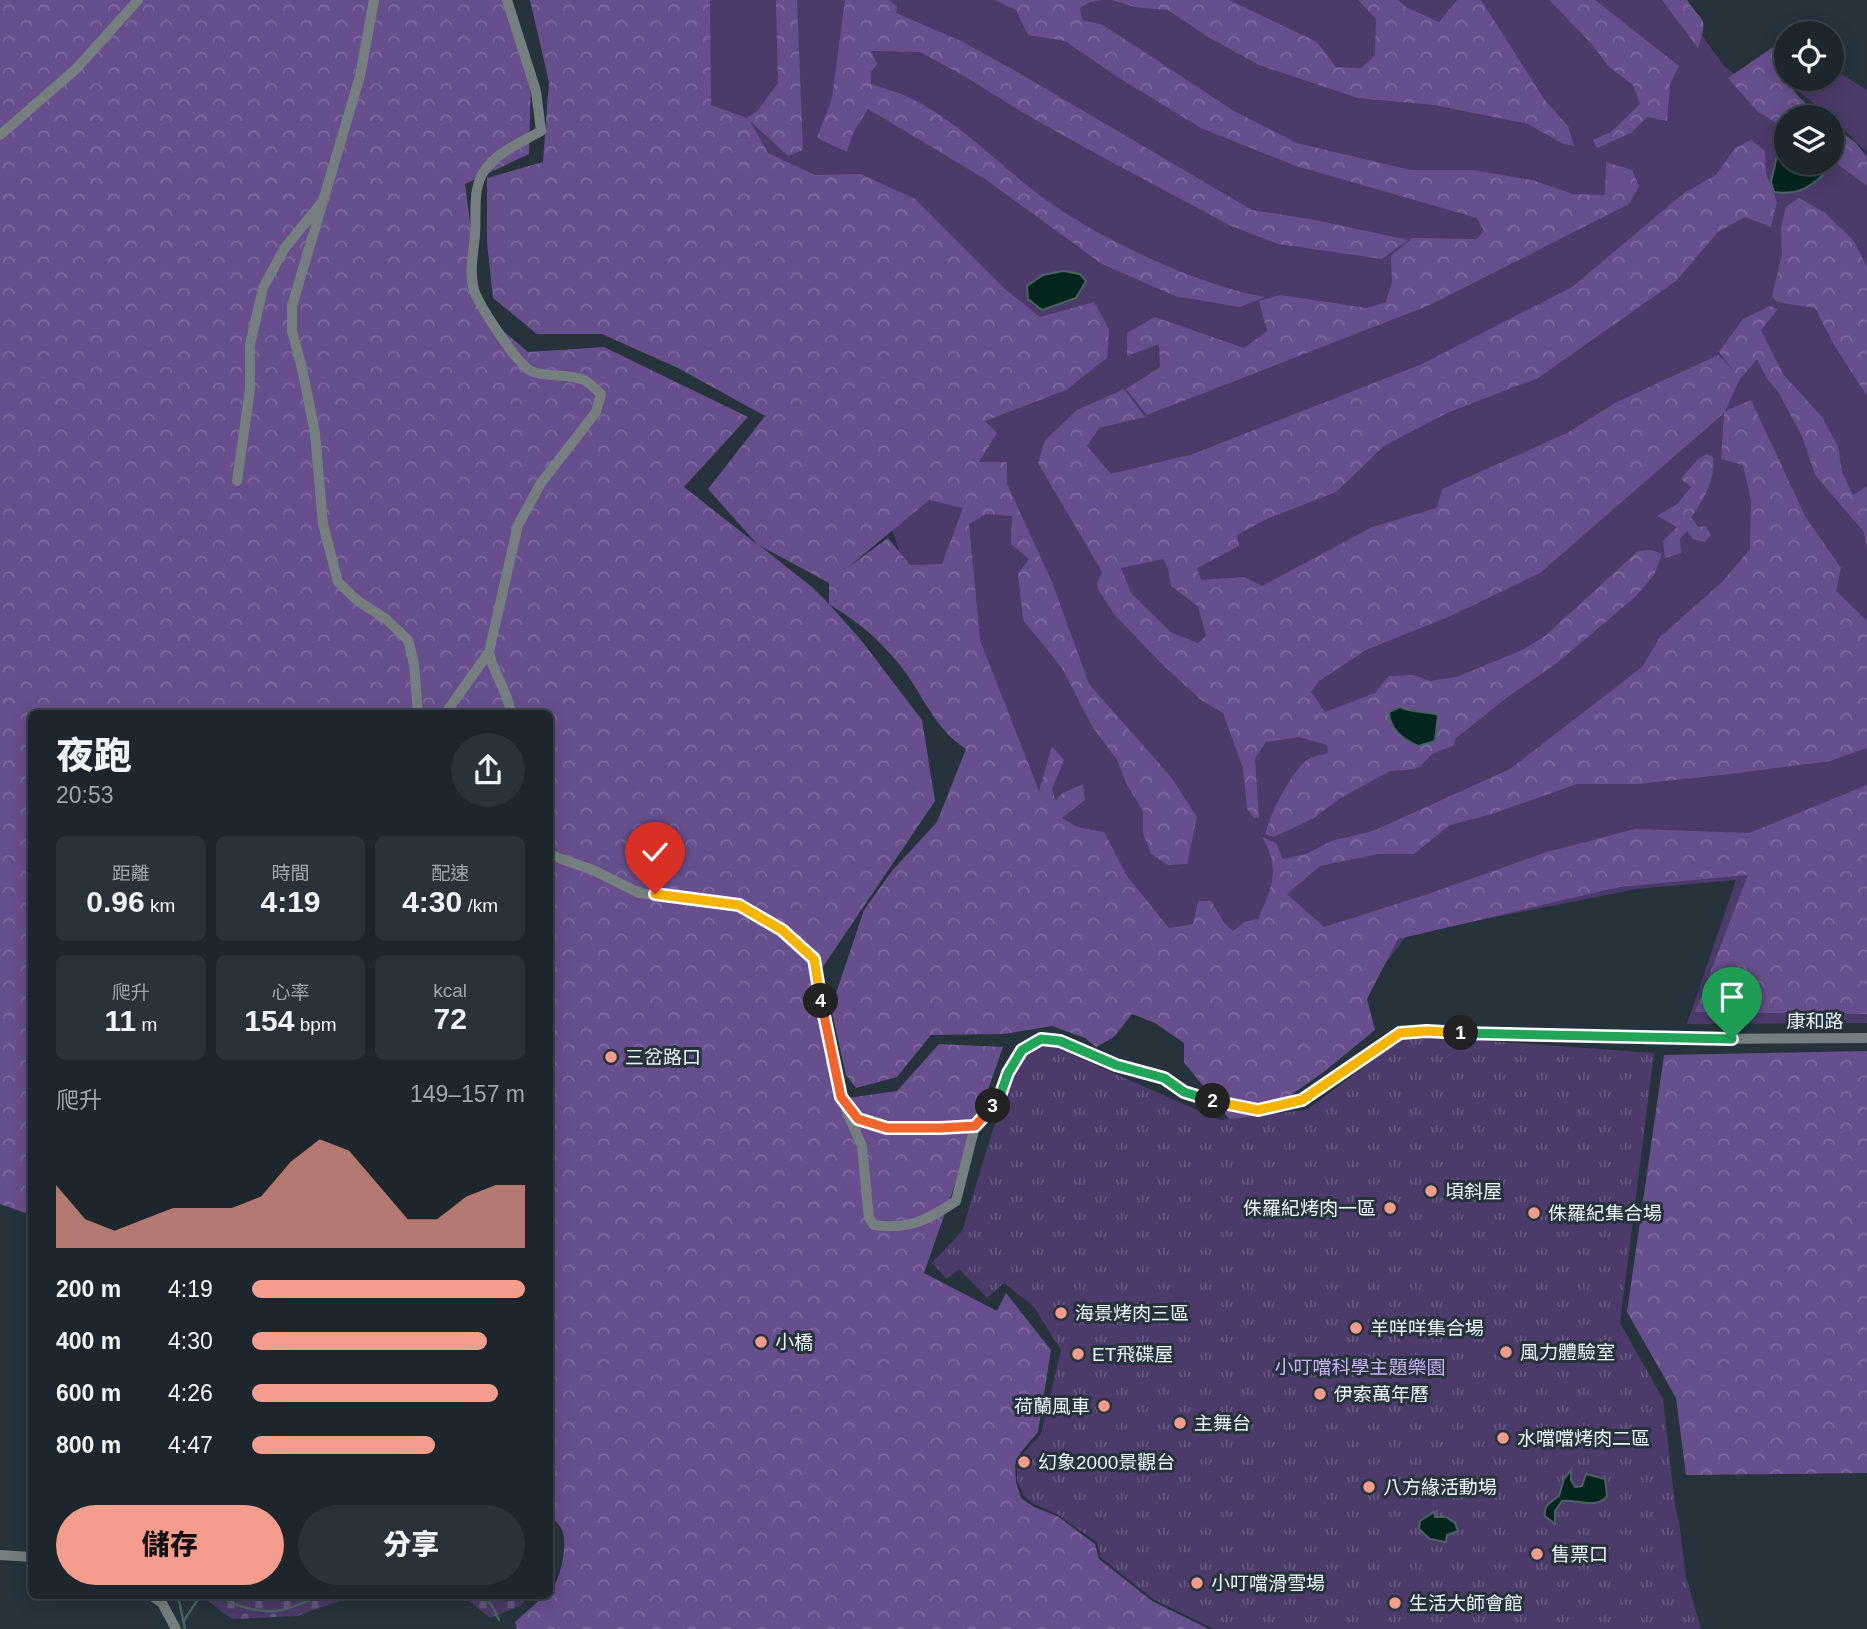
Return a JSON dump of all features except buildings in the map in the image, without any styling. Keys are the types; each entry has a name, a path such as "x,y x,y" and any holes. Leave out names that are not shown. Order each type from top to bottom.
{"street":[{"path":"0,135 76,69 138,0"},
{"path":"374,0 360,76 292,306 292,331 315,433 323,524 338,582 358,601 386,619 408,640 414,664 418,710"},
{"path":"448,710 489,652 518,525 541,483 596,412 601,394 584,380 529,370 500,335 474,289 471,253 475,233 474,210 482,175 498,157 541,131 536,91 507,0"},
{"path":"237,481 250,389 250,345 263,288 284,249 310,214 326,198"},
{"path":"489,652 511,710"},
{"path":"553,856 593,870 639,893 739,905 782,930 814,959 841,1097 862,1146 869,1218 874,1224 907,1226 937,1214 956,1201 975,1126 887,1128 858,1119 841,1097"},
{"name":"康和路","path":"975,1126 988,1114 1001,1093 1008,1073 1022,1050 1041,1039 1060,1041 1116,1065 1164,1078 1184,1092 1211,1101 1258,1110 1302,1100 1400,1033 1427,1031 1677,1039 1867,1038"},
{"path":"0,1555 28,1557"},
{"path":"156,1599 162,1603 176,1629"}],"green space":[{"path":"0,0 510,0 531,79 529,154 465,184 482,313 528,352 604,347 748,417 684,487 758,545 708,489 765,416 678,368 602,334 537,334 493,298 487,242 487,178 543,162 549,82 530,0 710,0 711,105 747,118 758,110 778,83 776,0 797,0 803,150 788,156 750,121 768,153 815,175 861,174 915,199 1005,289 1040,317 1094,302 1109,329 1107,358 1066,390 985,421 997,433 979,462 1007,462 1007,484 1052,582 1089,684 1171,777 1197,817 1187,864 1168,865 1151,854 1143,833 1143,811 1127,785 1117,760 1092,726 1062,668 1023,620 1018,574 1029,559 1011,544 1012,516 986,514 969,524 980,640 1039,791 1052,746 1064,760 1052,789 1055,800 1063,793 1083,784 1085,800 1062,818 1077,827 1104,832 1127,876 1169,928 1193,924 1198,901 1211,901 1225,924 1233,931 1244,922 1258,919 1270,888 1273,869 1262,837 1276,843 1283,859 1306,854 1331,841 1373,831 1510,769 1642,667 1660,637 1722,582 1750,549 1751,501 1743,465 1721,459 1724,413 1540,573 1453,615 1366,650 1319,681 1311,692 1325,712 1375,693 1389,676 1413,675 1430,681 1457,677 1524,649 1545,636 1638,551 1652,550 1662,554 1654,575 1635,597 1557,663 1509,696 1456,738 1453,746 1432,754 1420,767 1390,771 1339,799 1314,818 1274,837 1265,834 1276,805 1288,784 1307,760 1328,753 1327,745 1299,737 1266,742 1255,758 1259,818 1254,818 1247,809 1243,768 1223,713 1201,700 1160,662 1114,614 1098,589 1097,584 1102,572 1038,463 1045,440 1077,410 1124,389 1145,417 1099,428 1087,446 1111,474 1193,454 1422,364 1572,287 1684,193 1716,175 1735,148 1751,140 1765,151 1766,173 1777,202 1771,227 1745,217 1718,232 1676,281 1538,378 1447,413 1384,446 1336,492 1267,519 1237,535 1239,546 1197,568 1201,580 1244,577 1262,586 1372,527 1437,508 1442,489 1567,433 1615,403 1718,355 1734,371 1719,352 1743,319 1770,306 1778,309 1761,330 1783,374 1822,417 1838,446 1842,472 1853,495 1867,486 1867,551 1864,532 1815,475 1802,436 1757,359 1740,379 1725,411 1751,400 1805,516 1841,568 1836,591 1867,621 1867,748 1830,761 1739,773 1638,784 1577,784 1492,814 1450,825 1414,854 1378,854 1320,866 1287,894 1324,927 1547,852 1635,829 1749,833 1867,785 1867,1014 1695,1012 1748,875 1619,887 1398,939 1367,999 1375,1030 1325,1071 1277,1105 1233,1124 1184,1062 1184,1043 1155,1023 1132,1014 1114,1037 1096,1047 1085,1038 1052,1026 1004,1034 931,1035 897,1077 856,1088 846,1075 831,1008 864,910 891,872 937,822 966,749 945,731 883,645 829,604 861,640 922,720 935,801 814,980 830,1058 848,1098 897,1091 939,1044 1003,1047 924,1273 997,1311 1006,1293 1051,1350 1038,1432 1021,1452 1015,1465 1021,1498 1034,1507 1057,1516 1095,1544 1099,1559 1152,1601 1209,1629 517,1629 515,1622 541,1599 553,1599 553,1587 564,1551 561,1528 553,1519 553,710 28,710 28,1214 0,1204","holes":["929,500 963,508 942,564 910,565 888,538 846,569","759,545 829,583 829,604","1163,559 1168,568 1171,586 1198,606 1206,636 1198,643 1172,633 1131,593 1121,568"]},
{"path":"649,0 1677,0 1724,66 1777,105 1774,105 1774,175 1844,175 1844,158 1867,177 1867,1023 1687,1024 1736,880 1636,889 1407,935 1364,992 1154,931 1001,791 917,607 888,517"},
{"path":"845,0 889,0 897,6 896,13 961,41 1012,69 1252,210 1408,240 1382,259 1278,244 1231,226 1093,152 920,52 871,51 877,64 871,72 871,84 906,96 942,116 1061,210 1146,257 1208,282 1265,297 1240,307 1175,296 1102,264 985,179 868,109 853,133 847,152 817,138 832,98"},
{"path":"995,0 1104,0 1090,2 1080,8 1082,20 1103,25 1234,111 1297,143 1410,170 1472,170 1532,180 1573,194 1605,195 1606,162 1632,170 1639,186 1629,204 1430,305 1147,415 1126,389 1160,367 1159,344 1127,356 1127,333 1155,317 1244,348 1267,331 1259,301 1280,295 1367,308 1386,302 1392,282 1391,256 1412,238 1477,239 1484,231 1477,218 1296,166 1201,128 1065,41 1028,35 1016,10"},
{"path":"1112,0 1229,0 1317,42 1336,67 1361,68 1375,55 1376,19 1358,0 1398,0 1406,7 1439,22 1457,0 1481,0 1544,99 1568,126 1574,146 1561,143 1528,124 1434,105 1358,98 1259,65 1208,37 1168,10 1135,7"},
{"path":"1549,0 1595,0 1679,66 1670,84 1667,121 1647,117 1631,133 1597,148 1593,140 1611,132 1640,104 1633,85 1609,67 1591,43"},
{"path":"1662,0 1687,0 1703,21 1698,48"},
{"path":"1774,46 1774,91 1794,91 1808,105 1774,105 1774,121 1758,112 1728,78"},
{"path":"1844,76 1867,90 1867,153 1844,129 1844,105 1816,105 1799,92 1844,91"},
{"path":"1844,134 1856,143 1867,157 1867,186 1844,169"},
{"path":"1799,198 1824,212 1853,240 1867,267 1867,396 1834,345 1815,308 1777,302 1772,296 1782,254 1781,227 1786,207"},
{"path":"1707,454 1713,457 1711,481 1691,517 1698,527 1706,526 1711,535 1705,542 1693,539 1687,531 1680,539 1681,553 1665,558 1663,541 1677,527 1657,516 1677,504 1691,487 1681,479 1698,459"},
{"name":"小叮噹科學主題樂園","path":"1405,1035 1654,1053 1620,1323 1663,1399 1686,1577 1701,1629 1214,1629 1153,1599 1100,1557 1097,1542 1057,1514 1034,1504 1024,1496 1017,1480 1017,1466 1022,1455 1041,1434 1061,1350 1034,1307 1004,1283 987,1298 959,1269 947,1279 932,1263 962,1231 989,1142 1020,1055 1045,1043 1220,1120 1307,1110"},
{"path":"1867,1051 1867,1473 1686,1475 1676,1398 1627,1312 1664,1055"},
{"path":"207,1599 345,1599 297,1616 232,1619"},
{"path":"467,1599 527,1599 520,1606 490,1618"}],"shaded area":[{"path":"1774,169 1774,175 1823,175 1801,190 1789,193 1774,192 1771,182"},
{"path":"1063,271 1080,274 1086,281 1076,298 1042,310 1028,299 1027,286 1043,275"},
{"path":"1400,707 1438,715 1435,741 1418,746 1398,733 1389,712"},
{"path":"1571,1470 1571,1480 1575,1487 1582,1486 1586,1474 1605,1479 1607,1496 1592,1503 1562,1501 1555,1511 1555,1524 1545,1516 1545,1509 1559,1496 1564,1479"},
{"path":"1434,1512 1435,1517 1446,1517 1455,1523 1458,1531 1447,1535 1446,1542 1430,1539 1419,1529 1420,1521"}],"waterway":[{"path":"179,1599 185,1629"},
{"path":"183,1622 198,1599"},
{"path":"226,1599 240,1606 267,1611 292,1607 312,1599"},
{"path":"484,1599 491,1604 499,1620"}],"place":[{"name":"三岔路口","path":"611,1057"},
{"name":"頃斜屋","path":"1431,1191"},
{"name":"侏羅紀烤肉一區","path":"1390,1208"},
{"name":"侏羅紀集合場","path":"1534,1213"},
{"name":"海景烤肉三區","path":"1061,1313"},
{"name":"羊咩咩集合場","path":"1356,1328"},
{"name":"小橋","path":"761,1342"},
{"name":"風力體驗室","path":"1506,1352"},
{"name":"ET飛碟屋","path":"1078,1354"},
{"name":"伊索萬年曆","path":"1320,1394"},
{"name":"荷蘭風車","path":"1104,1406"},
{"name":"主舞台","path":"1180,1423"},
{"name":"水噹噹烤肉二區","path":"1503,1438"},
{"name":"幻象2000景觀台","path":"1024,1462"},
{"name":"八方緣活動場","path":"1369,1487"},
{"name":"售票口","path":"1537,1554"},
{"name":"小叮噹滑雪場","path":"1197,1583"},
{"name":"生活大師會館","path":"1395,1603"}],"route":[{"path":"655,894 739,905 782,930 814,959 841,1097 858,1119 887,1128 975,1126 988,1114 1001,1093 1008,1073 1022,1050 1041,1039 1060,1041 1116,1065 1164,1078 1184,1092 1211,1101 1258,1110 1302,1100 1400,1033 1427,1031 1732,1039"}]}
